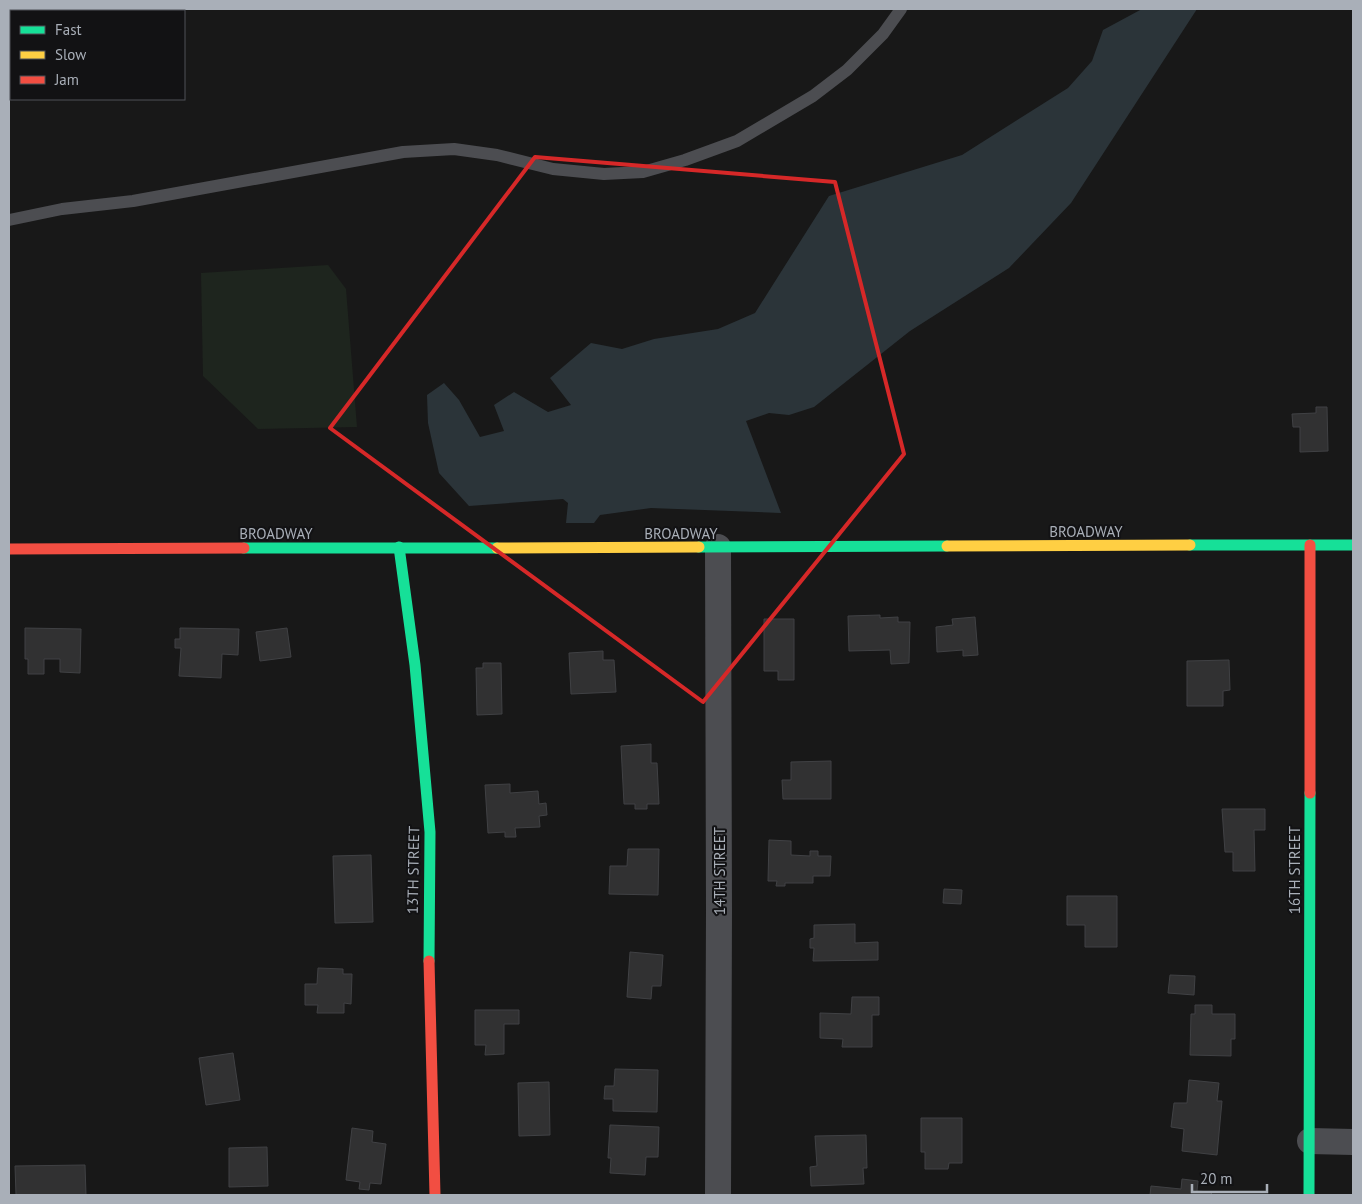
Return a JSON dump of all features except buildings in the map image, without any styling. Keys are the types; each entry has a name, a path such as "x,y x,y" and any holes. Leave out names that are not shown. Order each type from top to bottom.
{"street":[{"name":"16TH STREET","path":"1309,1195 1310,545"},
{"name":"BROADWAY","path":"9,549 1353,545"},
{"name":"13TH STREET","path":"398,547 415,665 430,832 428,925 435,1195"},
{"name":"14TH STREET","path":"718,548 720,912 718,1195"},
{"path":"1310,1141 1353,1142"}],"lane":[{"path":"9,220 62,209 133,201 403,152 454,149 497,155 553,169 604,174 643,172 685,160 737,141 813,96 847,70 883,34 900,9"}],"highlighted area":[{"path":"535,157 835,182 904,454 703,702 330,428"}],"shaded area":[{"path":"1142,9 1197,9 1071,203 1009,268 910,331 814,407 789,415 769,413 746,421 781,513 651,508 600,515 594,523 566,523 568,503 563,499 469,506 439,473 428,423 427,395 444,383 459,400 480,437 504,431 494,405 514,392 548,412 571,405 550,378 591,343 622,349 654,339 718,329 755,313 829,196 962,155 1068,88 1092,61 1103,30"},
{"path":"328,265 346,289 357,427 258,429 203,376 201,273"}],"traffic: fast":[{"path":"1190,545 1353,545"},
{"path":"699,547 947,546"},
{"path":"399,547 415,665 430,832 429,961"},
{"path":"244,548 497,548"},
{"path":"1309,1195 1310,793"}],"traffic: slow":[{"path":"947,546 1190,545"},
{"path":"497,548 699,547"}],"traffic: jam":[{"path":"1310,545 1310,793"},
{"path":"9,549 244,548"},
{"path":"429,961 435,1195"}]}
